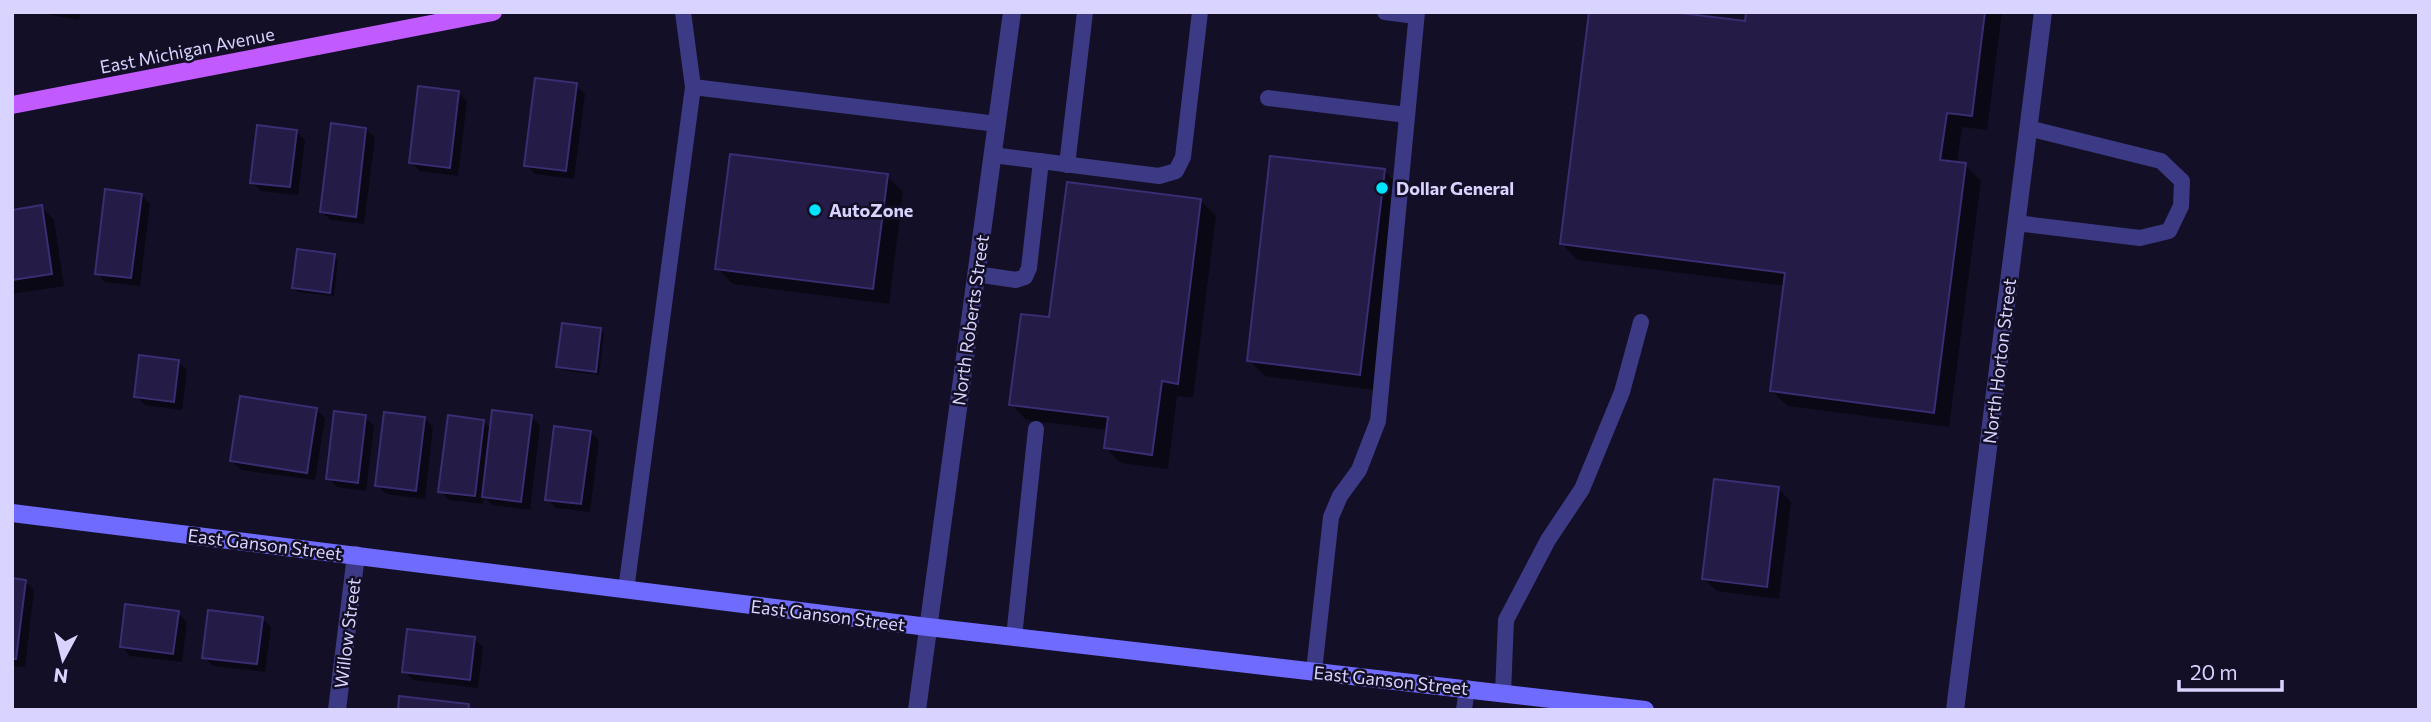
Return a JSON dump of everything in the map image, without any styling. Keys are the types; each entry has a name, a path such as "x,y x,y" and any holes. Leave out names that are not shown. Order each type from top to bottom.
{"main road":[{"name":"East Michigan Avenue","path":"12,105 486,13"}],"street":[{"name":"North Roberts Street","path":"917,710 1012,12"},
{"name":"North Horton Street","path":"1955,710 2043,12"},
{"name":"East Ganson Street","path":"12,513 928,627 1467,688 1558,705 1645,710"},
{"name":"Willow Street","path":"337,710 356,555"}],"lane":[{"path":"626,590 693,87 683,12"},
{"path":"1067,165 1085,12"},
{"path":"992,155 1159,176 1176,171 1182,157 1200,12"},
{"path":"1314,671 1331,517 1340,496 1359,470 1378,421 1417,14 1385,12"},
{"path":"693,87 997,124"},
{"path":"1268,98 1407,115"},
{"path":"2016,223 2140,238 2169,231 2181,206 2182,181 2161,160 2028,128"},
{"path":"976,274 1016,279 1025,276 1029,268 1041,161"},
{"path":"1503,693 1506,620 1548,540 1583,489 1622,392 1641,322"},
{"path":"1014,637 1036,429"},
{"path":"1464,710 1467,688"}],"building":[{"path":"1589,12 1672,12 1745,21 1746,12 1985,12 1972,116 1947,113 1940,160 1966,163 1934,413 1770,391 1785,273 1560,244"},
{"path":"535,78 577,83 566,171 524,166"},
{"path":"418,86 459,91 450,168 409,163"},
{"path":"331,123 366,128 356,217 320,212"},
{"path":"257,125 297,130 290,187 250,183"},
{"path":"730,154 888,174 873,289 715,269"},
{"path":"1270,156 1385,169 1360,375 1247,361"},
{"path":"1067,182 1201,199 1178,384 1162,381 1152,455 1104,448 1108,417 1009,405 1021,314 1049,317"},
{"path":"105,189 142,194 131,278 95,274"},
{"path":"42,205 52,274 12,280 12,210"},
{"path":"297,249 335,254 330,293 292,288"},
{"path":"562,323 601,328 596,372 556,367"},
{"path":"139,355 179,360 174,402 134,397"},
{"path":"240,396 317,408 307,473 230,461"},
{"path":"492,410 532,415 521,502 482,497"},
{"path":"334,411 366,415 358,483 326,479"},
{"path":"384,412 425,417 416,491 375,486"},
{"path":"448,415 484,420 475,496 438,492"},
{"path":"554,426 591,431 581,504 545,500"},
{"path":"1714,479 1779,487 1767,587 1702,579"},
{"path":"12,578 26,580 16,659 12,659"},
{"path":"125,604 179,611 173,654 120,647"},
{"path":"208,610 263,617 257,664 202,658"},
{"path":"407,629 475,637 470,680 402,672"},
{"path":"399,696 469,704 468,710 398,710"}],"place":[{"name":"Dollar General","path":"1382,188"},
{"name":"AutoZone","path":"815,210"}]}
